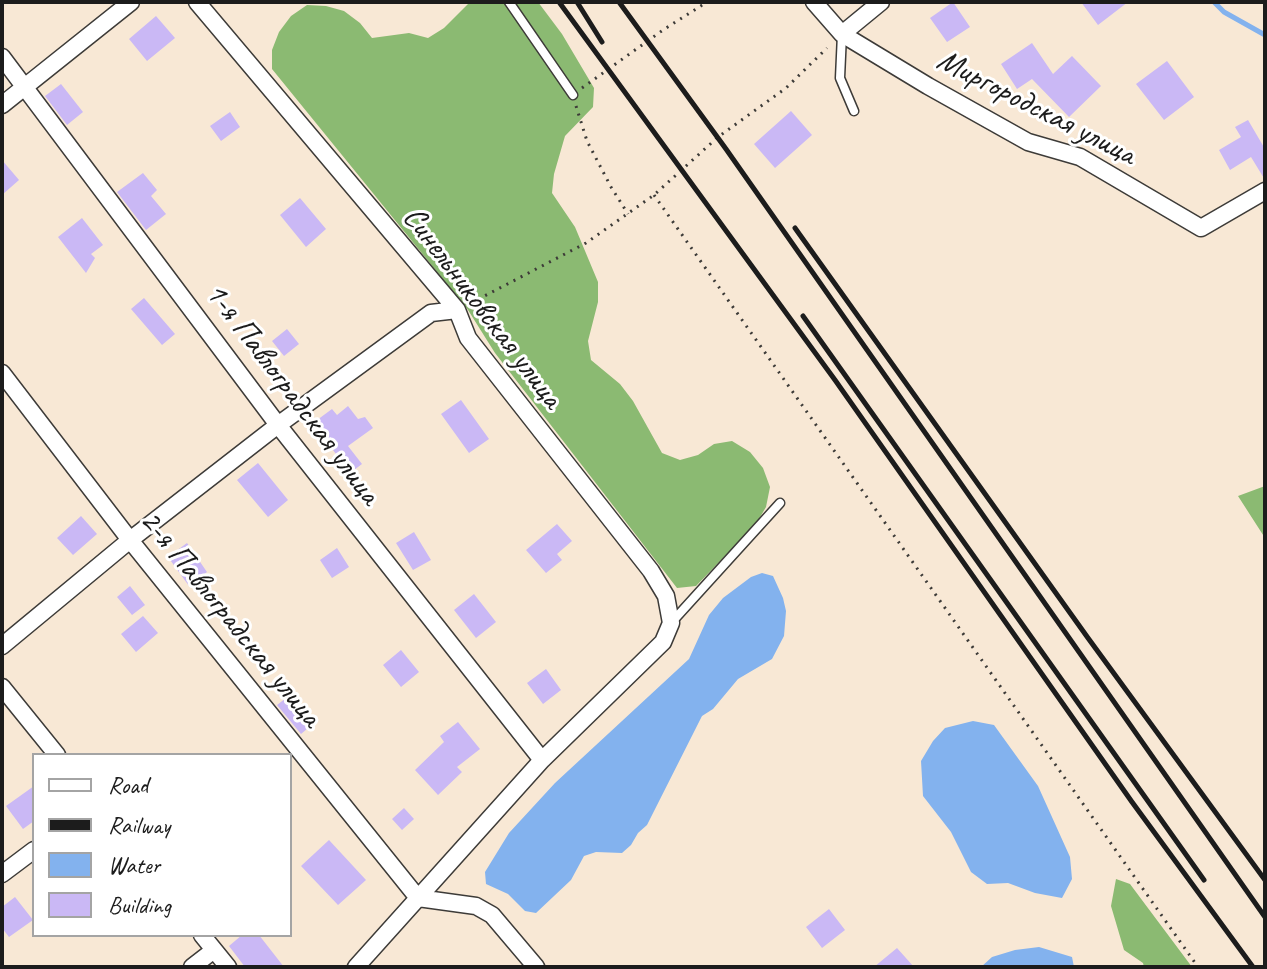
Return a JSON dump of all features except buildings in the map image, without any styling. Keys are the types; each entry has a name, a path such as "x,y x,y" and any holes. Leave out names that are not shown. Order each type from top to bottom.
{"street":[{"path":"2,105 131,2"},
{"name":"Синельниковская улица","path":"197,2 457,310 468,338 651,571 666,596 671,623"},
{"name":"Миргородская улица","path":"814,2 842,34 928,86 1028,142 1080,157 1201,228 1265,191"},
{"path":"842,34 881,2"},
{"name":"1-я Павлоградская улица","path":"2,57 278,425 542,760"},
{"path":"2,646 130,540 278,425 431,313 457,310"},
{"name":"2-я Павлоградская улица","path":"2,373 130,540 418,898"},
{"path":"356,967 542,760 663,642 671,623"},
{"path":"2,687 55,753"},
{"path":"2,874 32,852"},
{"path":"418,898 476,906 492,915 536,967"},
{"path":"204,937 228,967"},
{"path":"192,967 214,950"}],"lane":[{"path":"509,2 573,95"},
{"path":"842,34 840,78 854,111"},
{"path":"671,623 780,503"}],"path":[{"path":"628,214 587,141 573,95 707,2"},
{"path":"457,310 586,243 628,214 654,195 718,137 786,88 842,34"},
{"path":"654,195 1198,967"}],"green space":[{"path":"470,2 538,2 562,34 594,88 593,107 565,136 552,193 575,227 598,282 598,302 588,341 591,360 620,384 633,401 662,453 680,460 698,455 714,444 732,441 750,452 763,468 770,487 766,507 756,524 696,586 677,588 495,353 468,310 272,69 272,50 279,32 291,16 307,5 344,11 360,23 372,38 409,33 428,38 444,28"},
{"path":"1265,486 1265,538 1238,496"},
{"path":"1116,879 1130,884 1192,967 1144,967 1143,963 1124,950 1111,906"}],"water":[{"path":"762,573 773,576 783,598 786,611 784,636 772,659 738,679 713,709 702,716 647,825 631,845 622,853 596,852 584,856 571,880 536,913 525,911 508,894 486,884 485,872 509,833 555,783 689,659 709,615 723,598 751,577"},
{"path":"973,721 994,725 1038,786 1070,857 1072,879 1062,898 1035,893 1008,883 987,884 971,872 951,832 923,796 921,761 933,741 945,728"},
{"path":"1039,947 1072,957 1074,967 981,967 992,957"}],"waterway":[{"path":"1214,2 1224,12 1265,35"}],"railway":[{"path":"559,2 835,380 1132,802 1253,967"},
{"path":"577,2 602,42"},
{"path":"619,2 726,149 1265,917"},
{"path":"795,228 1265,880"},
{"path":"803,316 1204,880"}]}
